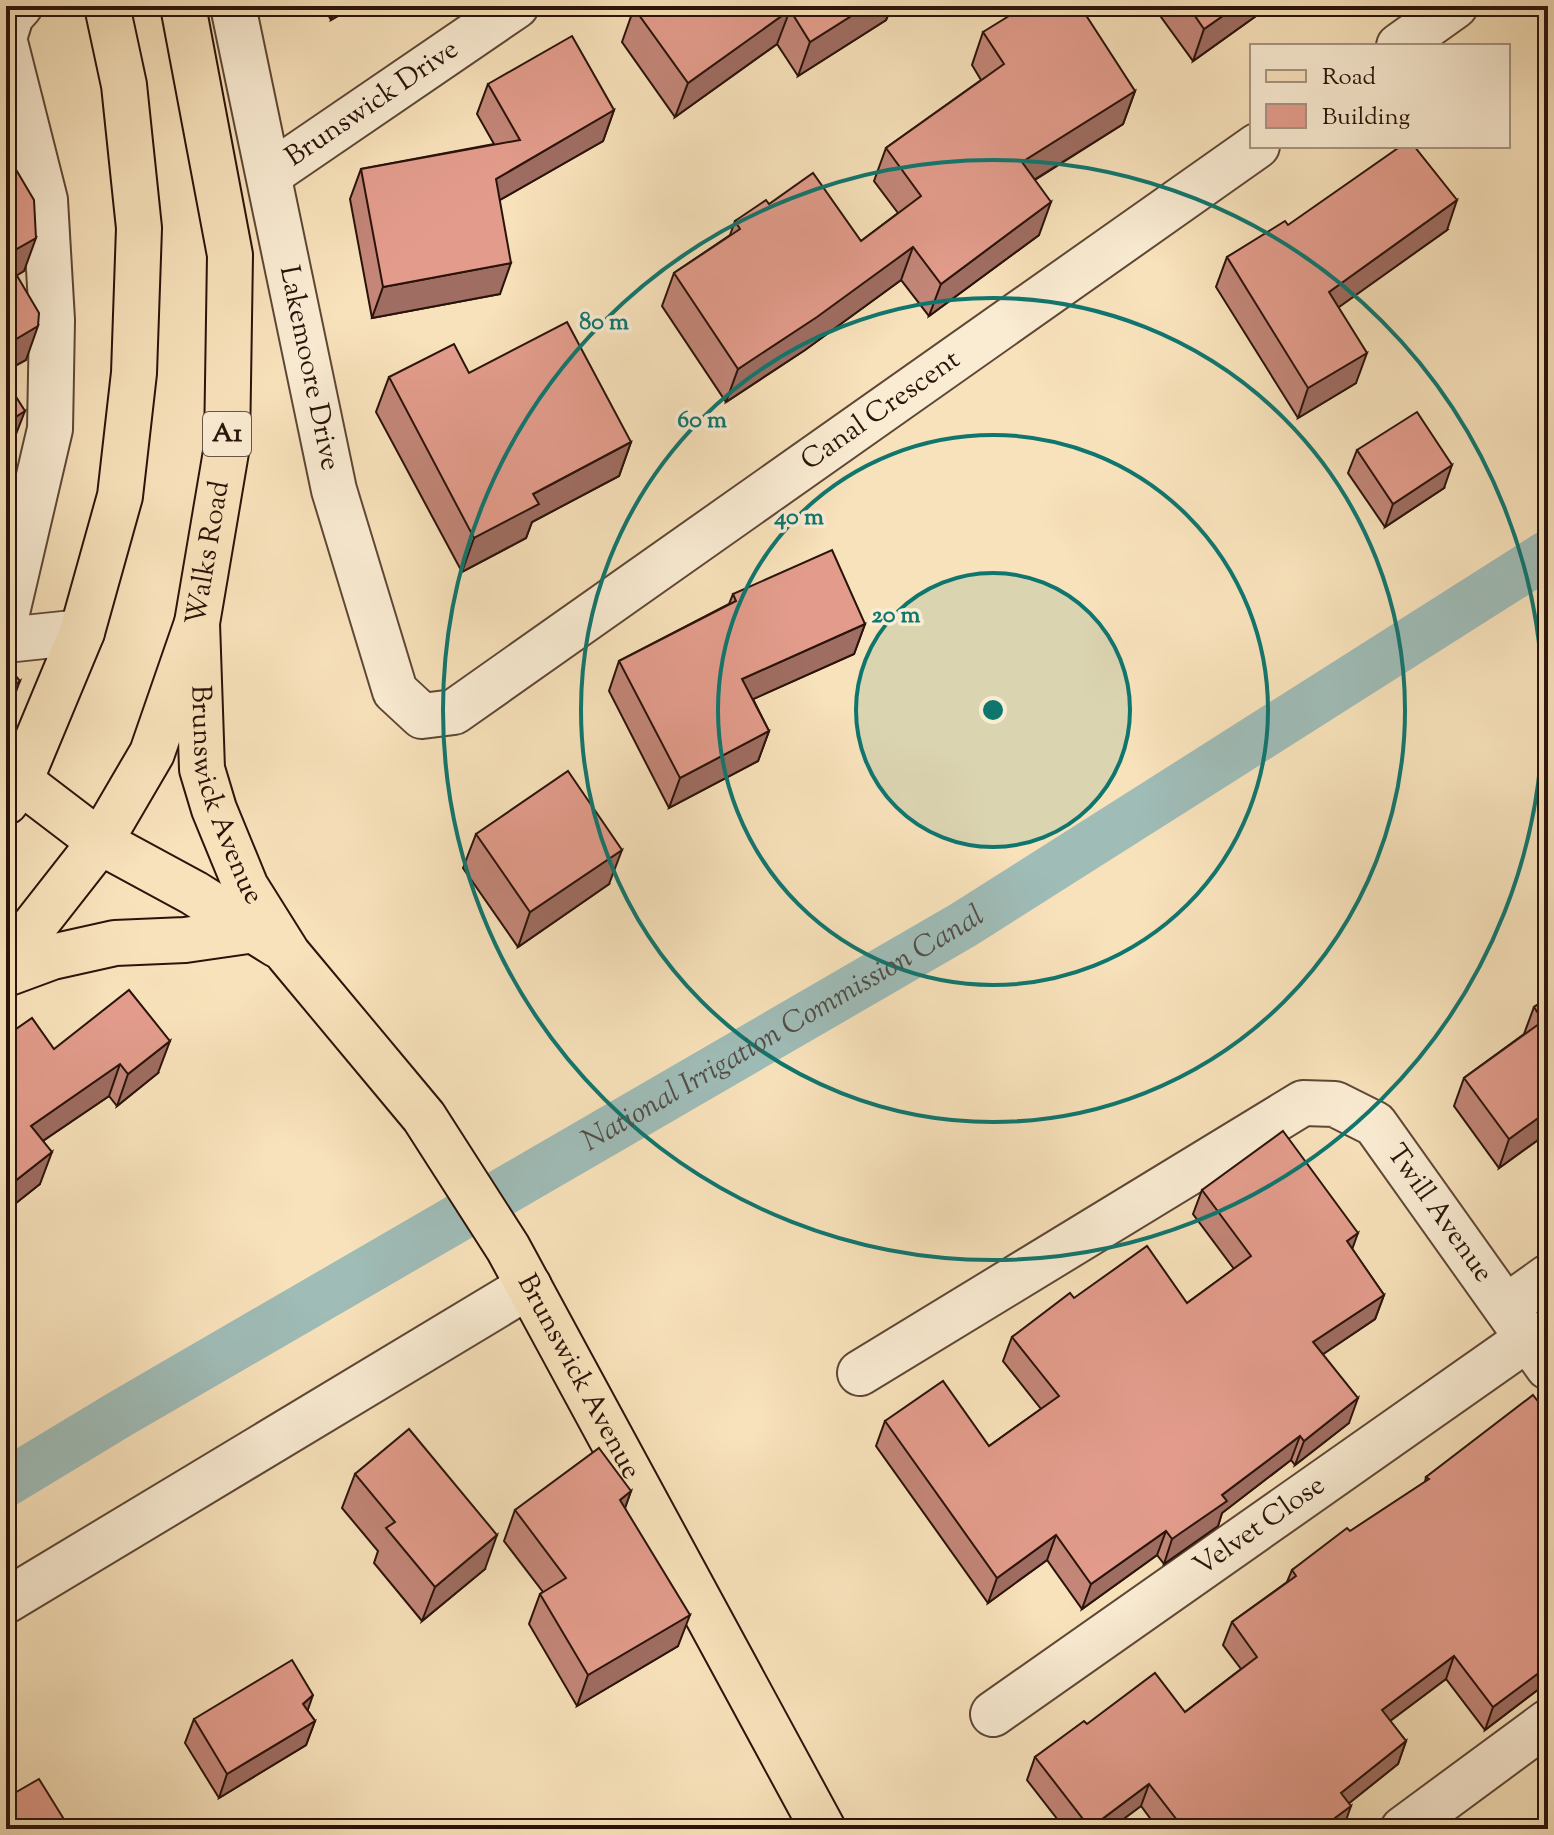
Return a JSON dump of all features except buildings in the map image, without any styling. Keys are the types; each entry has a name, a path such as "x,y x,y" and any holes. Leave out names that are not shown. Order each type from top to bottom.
{"main road":[{"path":"13,791 82,632 120,496 135,358 139,228 124,85 107,6"},
{"name":"Walks Road","path":"100,842 152,753 197,623 227,446 230,255 183,6"},
{"name":"Brunswick Avenue","path":"197,623 202,769 214,809 271,942"},
{"name":"Brunswick Avenue","path":"13,791 194,893 271,942 424,1117 508,1248 823,1829"},
{"name":"A1","path":"6,962 100,842"},
{"path":"6,974 52,957 115,943 185,940 271,942"}],"street":[{"path":"6,32 11,16 20,6"},
{"name":"Lakemoore Drive","path":"233,6 334,490 395,691 422,716"},
{"name":"Brunswick Drive","path":"270,174 516,6"},
{"path":"1402,44 1455,6"},
{"path":"6,46 45,200 52,320 50,429 6,617"},
{"name":"Canal Crescent","path":"422,716 454,712 1254,148"},
{"path":"6,640 82,632"},
{"name":"Twill Avenue","path":"860,1373 1303,1103 1335,1104 1375,1124 1527,1338"},
{"name":"Velvet Close","path":"993,1714 1527,1338 1548,1277"},
{"path":"6,1601 529,1286"},
{"path":"1403,1829 1548,1722"}],"waterway":[{"name":"National Irrigation Commission Canal","path":"6,1483 963,925 1548,554"}]}
